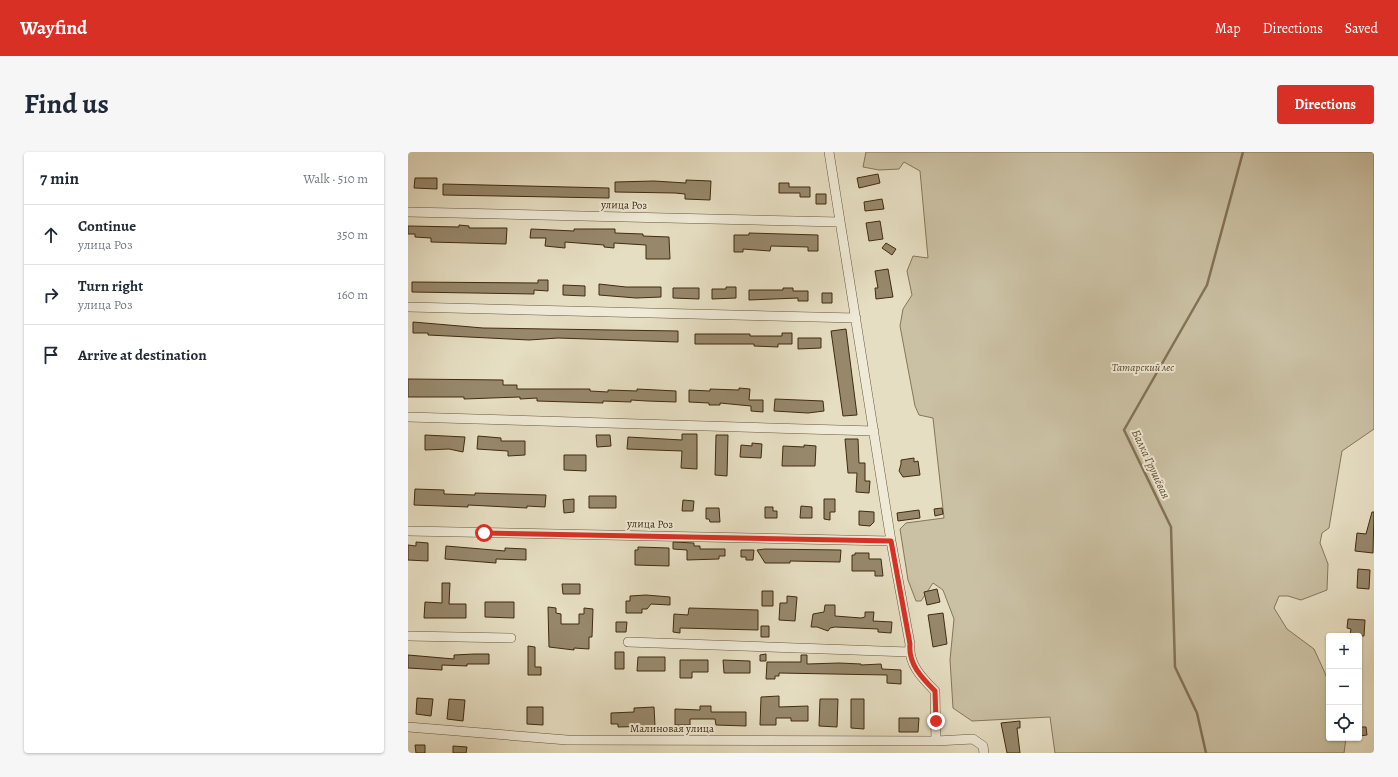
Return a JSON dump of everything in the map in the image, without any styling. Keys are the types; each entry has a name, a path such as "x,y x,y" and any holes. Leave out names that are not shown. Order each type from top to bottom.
{"street":[{"path":"829,152 891,541 910,644 909,652 919,675 935,691 936,741 973,739 983,746 984,753"},
{"name":"улица Роз","path":"408,212 840,222"},
{"path":"408,307 856,318"},
{"path":"408,417 874,431"},
{"name":"улица Роз","path":"408,531 891,541"},
{"path":"408,636 511,638"},
{"path":"628,642 909,652"},
{"name":"Малиновая улица","path":"408,727 567,740 936,741"}],"green space":[{"name":"Татарский лес","path":"866,152 1374,152 1374,429 1342,451 1329,528 1322,533 1320,543 1328,564 1327,590 1301,600 1288,596 1279,596 1274,608 1287,629 1314,649 1326,676 1326,741 1346,741 1344,753 1055,753 1050,717 972,721 953,708 950,660 954,619 943,590 933,583 921,601 916,601 908,580 900,529 906,523 944,518 933,418 919,415 915,406 900,326 903,309 912,295 907,271 913,256 928,258 920,171 904,162 899,169 879,170 863,167"}],"building":[{"path":"878,174 880,183 859,188 857,178"},
{"path":"415,178 437,178 437,189 414,188"},
{"path":"686,180 711,181 710,200 685,199 685,194 675,193 615,192 615,182 654,181 686,183"},
{"path":"779,183 789,183 789,187 810,187 810,197 800,197 800,193 779,193"},
{"path":"443,184 609,188 609,198 443,195"},
{"path":"816,194 826,194 826,204 816,204"},
{"path":"882,199 884,209 865,211 864,202"},
{"path":"880,221 883,239 869,241 866,223"},
{"path":"459,225 469,226 469,228 507,228 506,244 431,242 431,238 415,237 415,234 408,234 408,226 459,227"},
{"path":"531,229 574,231 574,229 615,229 615,233 669,237 670,259 646,259 646,245 614,243 614,248 604,247 604,245 565,242 565,248 545,246 546,238 530,238"},
{"path":"749,233 818,235 818,251 808,251 808,247 771,246 770,251 743,249 743,252 734,252 734,235 749,235"},
{"path":"886,243 896,249 892,255 882,248"},
{"path":"888,269 893,297 876,299 875,288 878,288 875,271"},
{"path":"538,280 548,280 548,291 534,290 534,294 412,292 412,282 538,283"},
{"path":"599,284 626,287 661,287 661,297 636,298 599,295"},
{"path":"563,285 585,286 585,296 563,295"},
{"path":"726,287 736,287 736,298 712,299 712,289 726,289"},
{"path":"673,288 699,288 699,299 673,298"},
{"path":"783,288 793,288 793,291 808,291 808,301 798,301 798,298 749,300 749,290 783,290"},
{"path":"822,293 832,293 832,303 822,303"},
{"path":"413,322 483,328 678,331 678,342 558,338 529,340 428,335 428,333 413,333"},
{"path":"846,329 857,415 843,416 831,331"},
{"path":"782,333 792,333 792,344 778,344 778,347 754,346 754,344 695,344 695,334 750,334 750,336 782,336"},
{"path":"798,338 821,338 821,348 798,349"},
{"path":"408,379 503,380 503,385 517,385 517,389 590,389 590,391 608,392 608,390 637,391 637,389 676,391 676,402 631,400 631,402 603,401 603,403 537,401 537,398 520,399 520,397 464,399 464,397 408,397"},
{"path":"739,388 750,389 749,400 763,400 763,412 751,411 751,406 720,403 720,405 709,405 709,403 689,402 689,390 739,390"},
{"path":"775,399 823,401 824,411 808,413 774,411"},
{"path":"682,434 697,434 697,469 681,468 682,451 627,449 628,437 682,440"},
{"path":"425,435 465,437 463,452 449,449 425,450"},
{"path":"596,435 610,435 611,446 597,447"},
{"path":"716,435 728,435 727,476 715,475"},
{"path":"478,436 501,438 501,441 525,441 525,455 508,456 508,451 477,449"},
{"path":"845,439 858,439 859,463 865,463 865,481 870,481 869,493 856,492 857,473 848,473"},
{"path":"752,443 762,444 761,458 740,457 741,445 752,446"},
{"path":"804,445 816,446 815,466 782,466 783,446 804,447"},
{"path":"564,455 586,455 586,471 564,470"},
{"path":"914,458 914,462 918,461 920,475 903,477 899,471 901,460"},
{"path":"415,489 444,490 444,494 475,495 475,493 546,495 545,507 527,506 527,508 468,505 468,507 414,505"},
{"path":"589,496 616,496 616,508 589,508"},
{"path":"574,499 574,512 564,513 563,500"},
{"path":"824,499 835,499 835,512 830,512 830,520 824,519"},
{"path":"683,500 694,501 693,511 682,511"},
{"path":"801,506 812,507 812,518 800,518"},
{"path":"765,507 773,507 773,511 777,511 777,518 765,518"},
{"path":"706,508 719,508 720,522 710,522 709,519 706,519"},
{"path":"942,508 943,514 935,516 934,509"},
{"path":"919,510 920,518 898,521 897,513"},
{"path":"859,511 874,512 874,522 870,526 859,525"},
{"path":"1372,512 1374,512 1373,553 1355,551 1357,533 1366,534"},
{"path":"416,542 428,543 428,561 408,560 408,545 416,546"},
{"path":"673,542 694,543 694,546 700,546 700,549 725,549 725,556 719,556 719,559 687,560 687,550 673,549"},
{"path":"446,546 505,551 505,548 526,549 526,560 496,559 496,563 445,559"},
{"path":"638,547 669,548 669,566 635,565 635,550 638,550"},
{"path":"741,550 754,550 753,560 746,560 746,557 741,557"},
{"path":"757,550 841,550 840,562 790,561 790,563 765,563"},
{"path":"855,553 869,553 869,559 881,559 883,576 875,576 875,571 852,571 852,555 855,555"},
{"path":"1358,569 1370,570 1369,589 1357,588"},
{"path":"442,583 450,583 449,604 466,604 466,618 424,618 425,602 442,603"},
{"path":"562,584 580,584 580,594 563,594"},
{"path":"937,589 940,602 927,605 924,592"},
{"path":"762,591 773,591 773,606 762,606"},
{"path":"646,595 670,597 670,605 651,604 647,609 642,609 642,613 626,613 626,601 630,601 630,596"},
{"path":"787,596 797,597 795,621 779,620 780,603 787,603"},
{"path":"485,602 514,602 514,618 485,617"},
{"path":"825,605 835,605 835,616 861,618 865,617 865,612 874,612 873,621 892,622 891,633 878,632 878,629 835,627 830,628 828,631 817,627 811,627 813,614 824,612"},
{"path":"548,607 556,608 556,613 561,614 561,624 579,624 579,614 584,614 584,608 593,609 592,637 589,637 589,649 574,648 574,650 549,647"},
{"path":"689,608 758,610 758,630 680,628 680,633 673,632 674,614 688,615"},
{"path":"943,613 947,644 933,647 928,615"},
{"path":"1348,619 1365,620 1364,636 1362,636 1362,633 1350,633 1351,629 1347,628"},
{"path":"616,622 627,622 626,632 616,632"},
{"path":"761,626 769,626 769,637 761,637"},
{"path":"528,646 535,647 535,667 541,667 541,675 528,675"},
{"path":"615,652 624,652 624,669 615,669"},
{"path":"489,654 489,664 467,664 467,666 442,665 442,670 408,668 408,655 454,659 454,655"},
{"path":"766,654 766,661 760,661 760,655"},
{"path":"801,655 807,655 807,664 881,664 882,669 901,670 901,684 887,683 887,675 779,673 779,676 775,676 775,679 766,679 767,662 801,662"},
{"path":"638,657 665,657 665,671 637,671"},
{"path":"680,660 708,660 708,672 692,672 692,678 680,678"},
{"path":"723,660 750,661 750,673 724,673"},
{"path":"779,696 779,707 808,706 808,721 791,721 791,718 776,718 776,725 760,725 761,697"},
{"path":"417,698 433,699 431,716 416,714"},
{"path":"449,699 465,700 463,721 447,719"},
{"path":"820,699 838,699 837,727 819,726"},
{"path":"851,699 864,699 864,729 851,728"},
{"path":"700,706 711,706 711,712 746,712 746,726 716,725 715,719 690,719 690,725 675,725 675,709 700,710"},
{"path":"527,707 543,707 543,725 527,724"},
{"path":"654,707 655,726 618,727 618,724 611,724 611,713 634,712 634,708"},
{"path":"899,718 919,718 918,732 899,732"},
{"path":"1020,721 1020,728 1017,728 1020,753 1007,753 1001,723"},
{"path":"1362,727 1366,727 1367,735 1362,736"},
{"path":"415,745 425,745 425,753 416,753"},
{"path":"453,746 467,747 466,753 453,753"}],"waterway":[{"name":"Балка Грушёвая","path":"1206,753 1197,713 1175,667 1171,527 1124,430 1207,285 1243,152"}],"route":[{"path":"484,533 891,541 910,644 909,652 919,675 935,691 936,721"}]}
